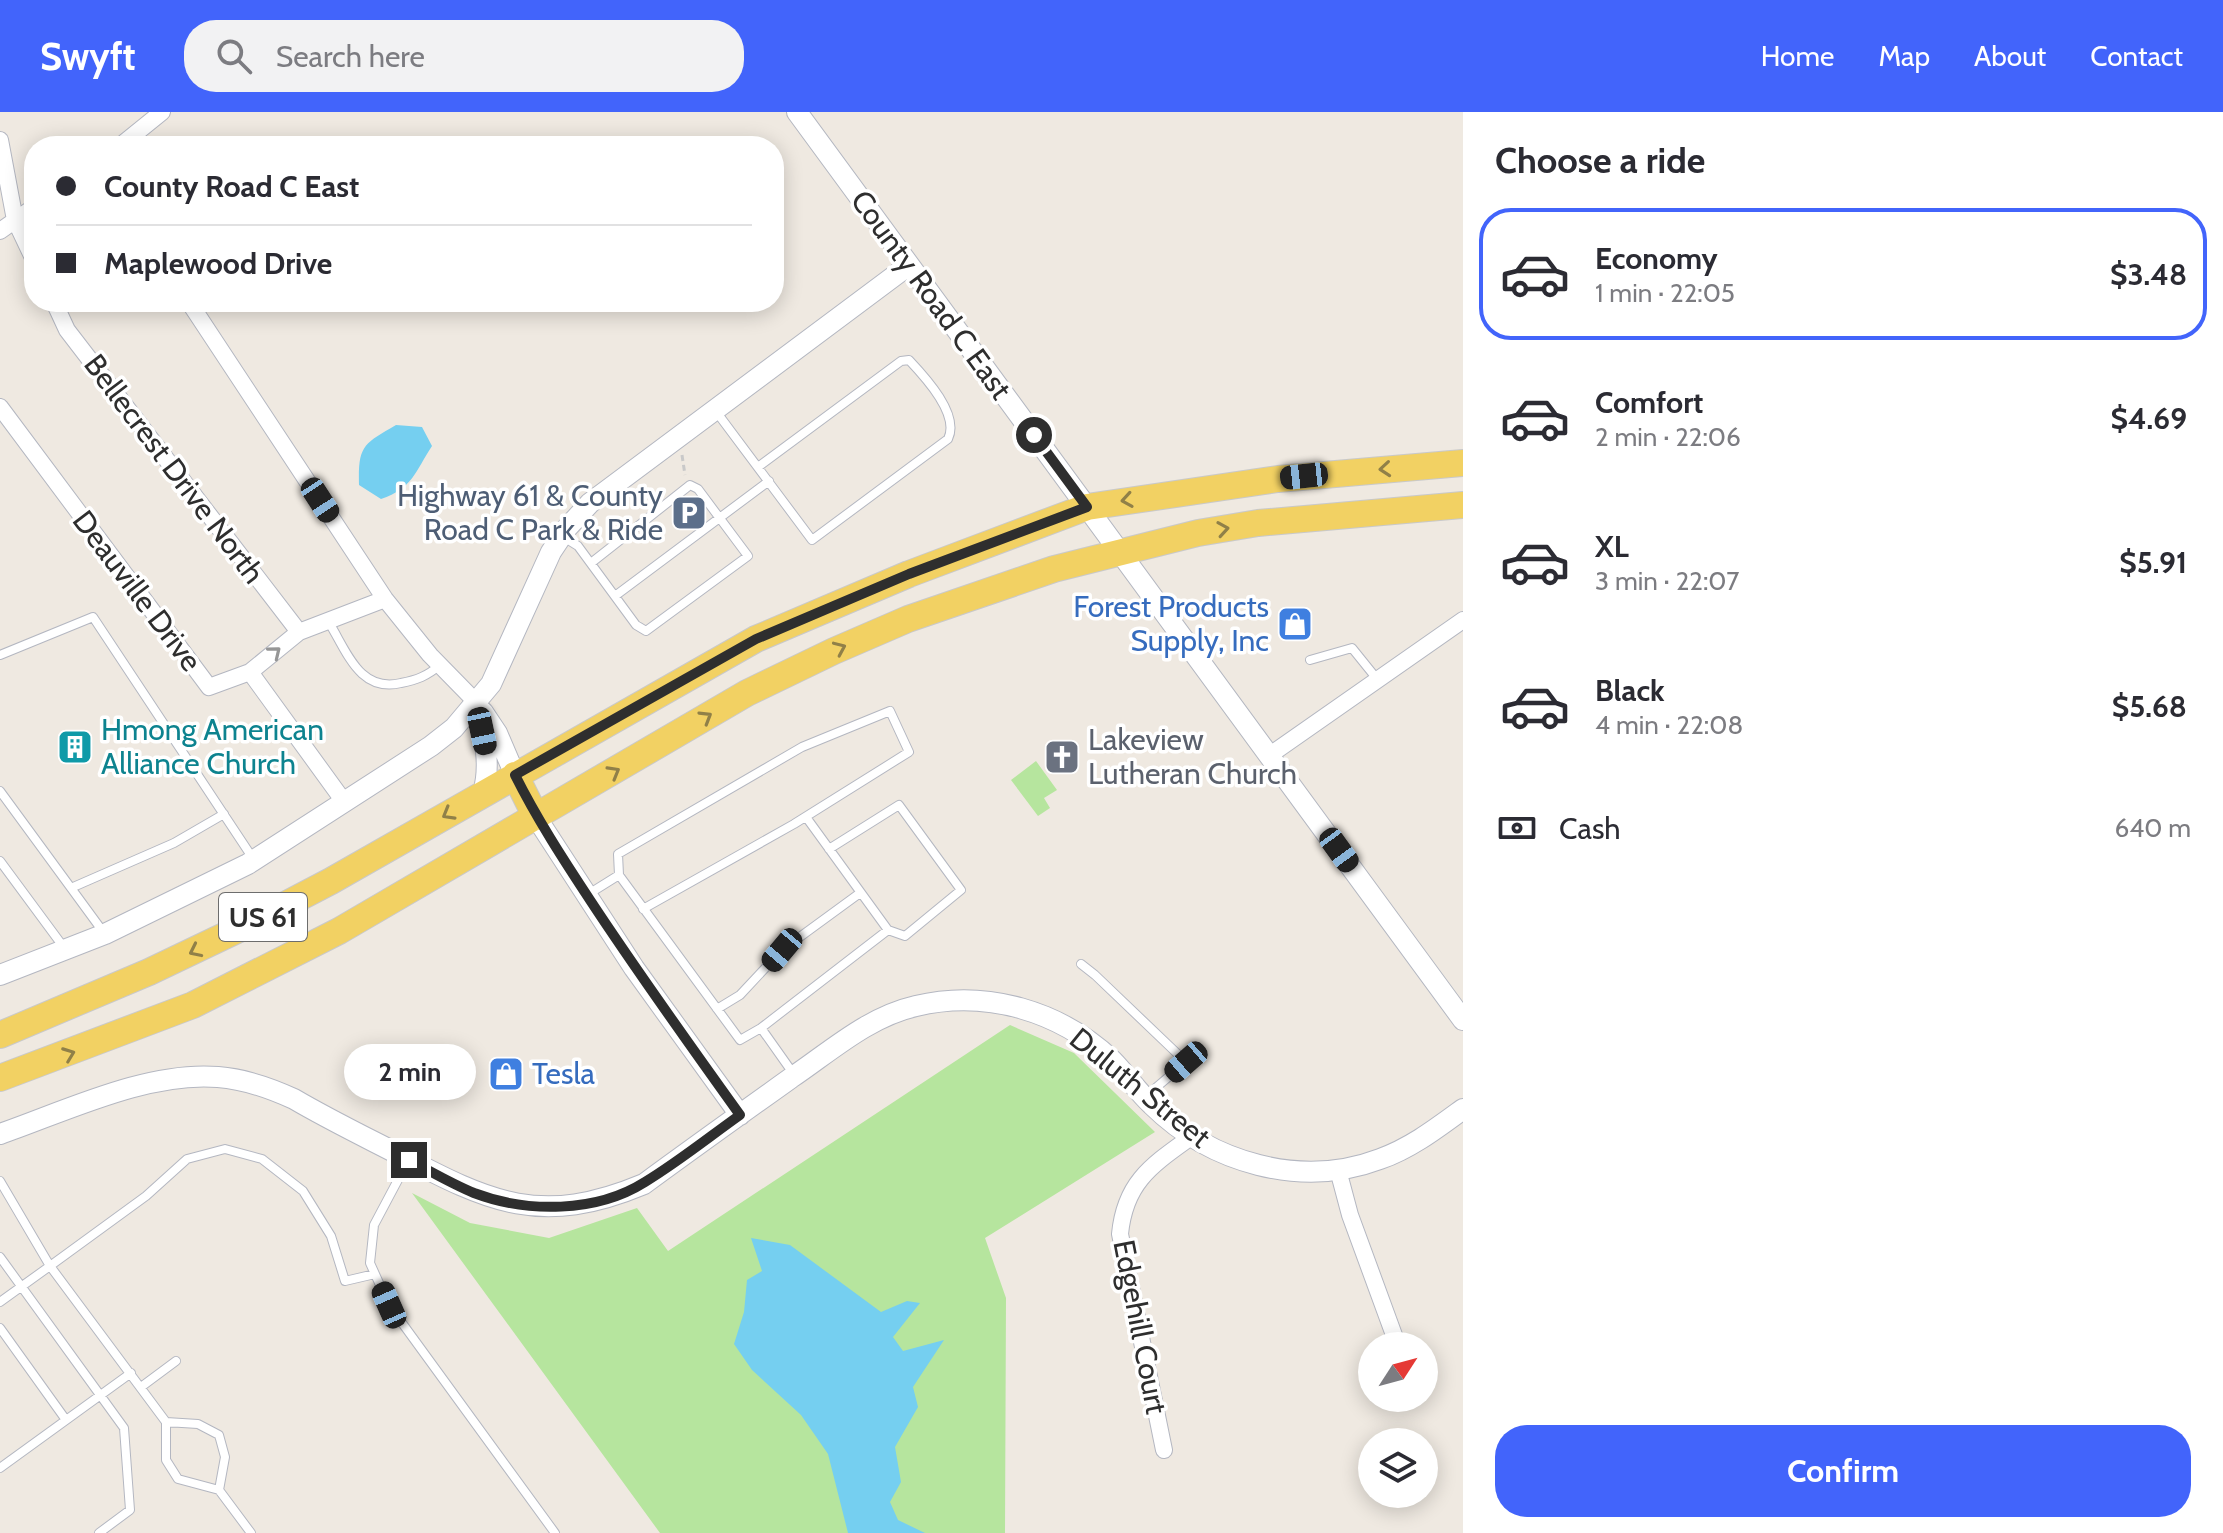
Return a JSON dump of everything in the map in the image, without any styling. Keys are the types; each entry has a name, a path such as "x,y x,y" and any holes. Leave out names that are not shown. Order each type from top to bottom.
{"main road":[{"name":"US 61","path":"0,1035 149,972 241,928 343,874 756,639 909,574 1087,507 1278,479 1463,463"},
{"name":"US 61","path":"0,1078 193,1005 339,931 747,693 834,651 983,591 1119,551 1198,533 1258,523 1463,505"},
{"path":"515,775 536,817"}],"street":[{"path":"132,136 162,112"},
{"name":"County Road C East","path":"797,112 1463,1020"},
{"path":"0,140 15,220 24,239"},
{"path":"0,231 24,214"},
{"path":"0,975 105,934 255,860 431,746 454,728 491,684 538,577 562,536 602,493 909,265"},
{"name":"Bellecrest Drive North","path":"59,312 67,330 299,632"},
{"path":"196,312 385,599 440,665 476,702 497,733 515,775"},
{"name":"Deauville Drive","path":"0,407 209,687 250,672 345,803"},
{"path":"250,672 299,632 385,599"},
{"path":"1270,755 1463,620"},
{"path":"476,702 488,759 488,776 483,793"},
{"path":"560,856 557,832 565,800"},
{"path":"536,817 634,968 740,1115"},
{"name":"Duluth Street","path":"0,1134 161,1080 218,1077 241,1080 281,1093 473,1193 501,1201 557,1206 586,1203 644,1184 867,1024 888,1015 944,1001 989,1001 1031,1011 1070,1029 1114,1062 1144,1097 1191,1137 1218,1152 1250,1164 1306,1172 1338,1170 1381,1159 1407,1147 1463,1109"},
{"name":"Edgehill Court","path":"1164,1450 1120,1234 1128,1196 1138,1180 1152,1165 1191,1137"},
{"path":"1338,1170 1350,1215 1393,1332"}],"lane":[{"path":"715,409 812,540 948,439 952,431 950,413 909,360 901,361 758,467"},
{"path":"615,596 769,481"},
{"path":"562,536 578,546 636,625 646,631 748,556 698,489 690,485 591,563"},
{"path":"0,655 93,617 255,860"},
{"path":"328,621 361,674 372,682 385,687 408,682 425,677 440,665"},
{"path":"1310,660 1352,648 1378,680"},
{"path":"643,909 806,817 909,752 890,711 802,747 618,854 619,875 643,909 740,1040 761,1028 888,930"},
{"path":"0,791 105,934"},
{"path":"806,817 860,893 888,930 905,936 961,890 899,805 829,849"},
{"path":"71,888 174,843 224,814"},
{"path":"2,866 65,950"},
{"path":"587,895 619,875"},
{"path":"717,1009 740,995 782,950 860,893"},
{"path":"1081,964 1186,1062 1144,1097"},
{"path":"761,1028 795,1076"},
{"path":"0,1302 146,1196 187,1159 225,1149 262,1159 303,1191 331,1236 345,1281 375,1274"},
{"path":"409,1160 374,1225 370,1263 389,1305 555,1533"},
{"path":"0,1181 50,1266 166,1422 166,1460 178,1479 219,1490 251,1533"},
{"path":"0,1257 124,1428 130,1510 99,1533"},
{"path":"0,1328 66,1420"},
{"path":"141,1387 176,1361"},
{"path":"0,1468 131,1373"},
{"path":"166,1422 198,1424 219,1435 225,1457 219,1490"}],"path":[{"path":"682,455 687,488"}],"green space":[{"path":"1036,761 1057,790 1044,798 1050,808 1038,816 1011,780"},
{"path":"1010,1025 1074,1053 1155,1132 985,1238 1006,1298 1005,1533 660,1533 412,1193 470,1223 549,1238 637,1208 668,1251"}],"water":[{"path":"396,425 422,427 432,446 407,484 381,499 359,485 360,462 370,442"},
{"path":"751,1238 790,1245 881,1312 907,1301 920,1303 893,1337 903,1351 944,1340 913,1387 918,1407 895,1447 901,1482 890,1502 898,1520 925,1533 848,1533 828,1454 801,1415 752,1370 734,1344 744,1312 747,1280 762,1271"}],"place":[{"name":"Highway 61 & County Road C Park & Ride","path":"689,513"},
{"name":"Forest Products Supply, Inc","path":"1295,624"},
{"name":"Hmong American Alliance Church","path":"75,747"},
{"name":"Lakeview Lutheran Church","path":"1062,757"},
{"name":"Tesla","path":"506,1074"}],"route":[{"path":"409,1160 473,1193 501,1201 529,1206 586,1203 644,1184 740,1115 634,968 560,856 515,775 756,639 909,574 1087,507 1034,435"}]}
